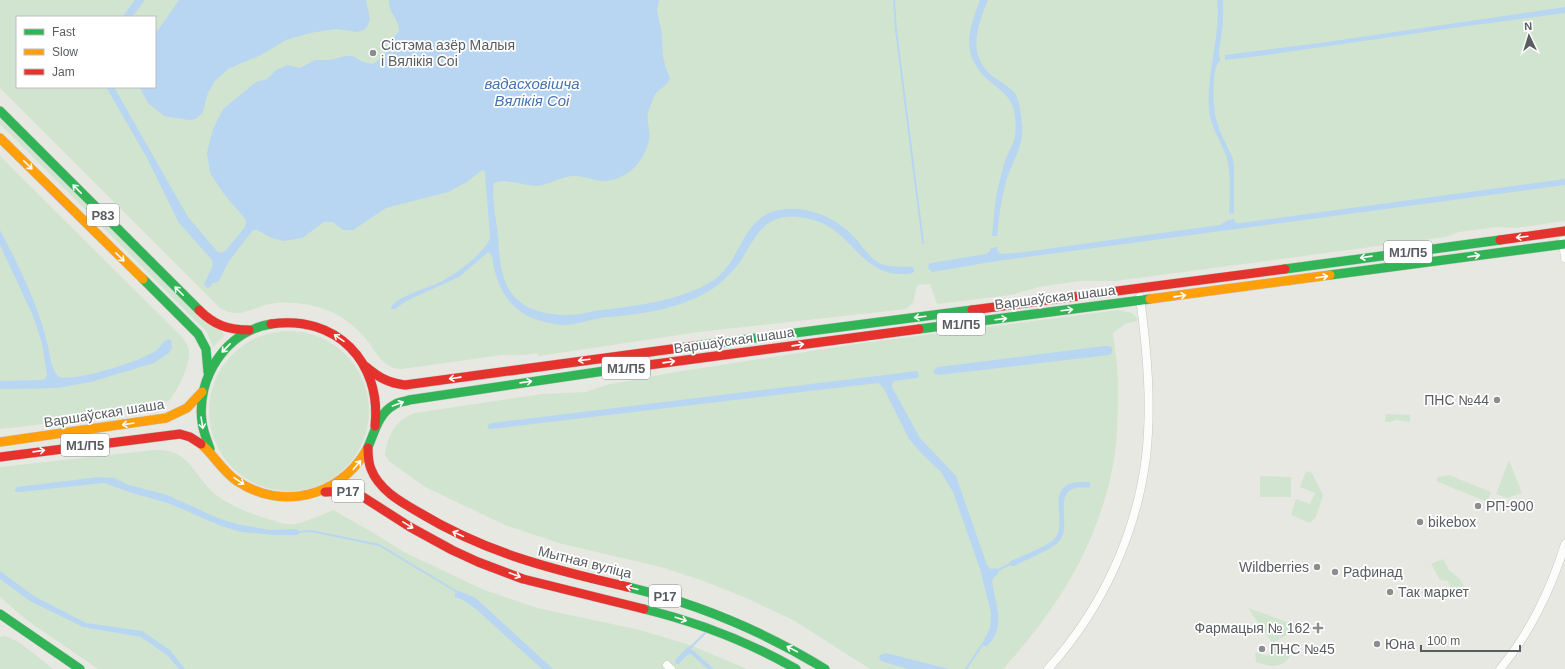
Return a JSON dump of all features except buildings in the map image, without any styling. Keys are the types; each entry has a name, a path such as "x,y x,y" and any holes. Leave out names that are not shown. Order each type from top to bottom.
{"main road":[{"name":"Р83","path":"0,111 206,318 222,328 232,330 250,330"},
{"name":"Р83","path":"0,138 194,329 202,340 207,353 208,372"},
{"name":"Варшаўская шаша","path":"365,366 381,379 390,383 405,385 1563,231"},
{"name":"Варшаўская шаша","path":"374,432 377,415 376,398 372,382 365,366 354,351 340,338 318,327 305,323 286,321 268,324 250,330 237,338 225,348 216,359 208,372 202,392 200,408 201,424 205,439 222,468 236,480 251,489 268,495 302,497 334,485 347,475 359,462 368,448 374,432 383,416 392,406 409,400 587,373 1564,244"},
{"name":"Варшаўская шаша","path":"0,442 166,418 180,414 192,406 202,392"},
{"name":"Варшаўская шаша","path":"0,457 180,434 189,436 199,441 212,453"},
{"name":"Мытная вуліца","path":"368,448 371,471 382,486 400,501 447,528 494,550 535,564 661,595 698,607 769,637 825,669"},
{"name":"Р17","path":"318,492 353,492 430,538 478,562 523,578 662,612 687,620 748,644 796,669"},
{"path":"0,614 80,669"}],"street":[{"path":"1563,231 1565,258"},
{"path":"1048,669 1077,634 1112,574 1122,550 1137,504 1146,457 1148,419 1146,354 1139,288"},
{"path":"1500,669 1533,619 1552,581 1565,544"}],"green space":[{"path":"0,0 1565,0 1565,221 1515,228 1496,227 1459,232 1446,237 1115,281 1080,281 1039,287 1011,295 937,304 930,284 917,285 913,303 906,309 699,332 539,356 536,353 524,355 502,355 402,369 389,366 384,362 360,332 345,320 316,306 276,303 268,304 241,313 228,312 220,308 0,88"},
{"path":"0,119 225,335 213,347 207,332 0,124"},
{"path":"0,156 186,342 189,349 189,356 186,370 169,401 64,421 0,429"},
{"path":"1118,310 1132,313 1138,319 1137,321 1125,324 1113,333 1118,378 1117,430 1115,453 1104,503 1083,555 1056,603 1003,669 870,669 793,620 746,598 701,580 661,567 562,544 505,525 425,487 389,461 385,455 388,441 394,429 403,419 415,413 542,394 586,392 606,385 676,372 863,343"},
{"path":"289,331 305,333 326,341 345,355 355,367 365,388 369,411 367,427 359,448 345,467 333,477 312,487 289,491 273,489 252,481 233,467 223,455 213,434 209,411 211,395 219,374 233,355 245,345 266,335"},
{"path":"1386,414 1410,415 1410,422 1396,420 1385,422"},
{"path":"154,450 166,450 183,458 215,494 240,509 289,524 310,520 333,510 404,552 482,589 537,608 640,630 690,645 747,669 98,669 28,621 0,597 0,467"},
{"path":"1509,460 1522,493 1507,498 1496,494"},
{"path":"1306,471 1312,473 1323,495 1316,517 1310,523 1291,515 1296,499 1310,504 1315,493 1300,487"},
{"path":"1449,475 1491,492 1487,502 1436,481 1438,477"},
{"path":"1260,476 1291,477 1291,497 1260,497"},
{"path":"1443,559 1449,570 1461,580 1466,592 1454,596 1448,581 1440,580 1431,564"},
{"path":"1248,608 1301,627 1273,643 1293,651 1290,657 1282,664 1273,666 1256,662 1255,652 1268,656 1272,643"},
{"path":"3,636 15,640 53,669 0,669 0,637"}],"water":[{"path":"135,0 145,0 133,16 123,16"},
{"path":"179,0 366,0 370,19 364,30 357,32 336,29 310,33 286,40 261,55 228,69 214,82 208,93 203,112 196,119 189,120 164,116 148,103 140,88 156,88 156,33"},
{"name":"вадасховішча Вялікія Соі","path":"389,0 659,0 657,11 662,34 663,57 670,78 666,85 656,93 653,98 648,113 649,140 647,148 633,169 619,178 602,181 570,176 537,186 504,181 494,183 494,202 502,272 513,295 528,307 545,313 570,315 639,305 682,295 709,283 721,274 729,264 750,229 759,219 770,213 786,209 806,210 825,216 849,232 879,263 891,266 912,267 914,268 914,272 909,274 900,274 879,269 862,257 831,228 810,219 788,217 769,223 762,229 736,267 716,286 697,297 660,310 565,325 541,321 530,317 512,305 501,288 492,256 488,252 459,277 406,301 395,309 391,309 397,301 404,297 440,282 453,274 477,256 488,243 490,237 485,173 484,170 482,170 467,182 448,192 386,208 353,230 343,230 333,222 324,222 302,238 284,241 272,238 257,230 253,230 229,261 219,281 214,283 208,279 213,265 212,260 179,223 147,158 107,88 115,88 188,217 217,251 222,253 245,227 246,220 224,194 210,173 207,153 213,129 223,109 256,82 267,79 276,70 288,65 300,68 315,60 331,60 345,56 352,56 366,63 373,64 384,56 389,43 399,31 399,26 389,5"},
{"path":"980,0 988,0 978,28 977,48 979,57 983,66 990,74 1016,95 1021,112 1022,124 1021,140 1008,174 1003,195 997,236 992,236 996,200 1004,164 1015,137 1015,118 1011,102 1002,91 982,74 975,65 971,55 969,45 970,35 975,12"},
{"path":"1217,0 1223,0 1223,23 1219,52 1220,61 1215,71 1214,79 1214,97 1217,123 1233,159 1234,165 1234,213 1229,214 1230,184 1228,162 1211,122 1209,110 1210,82 1218,14"},
{"path":"1565,7 1565,13 1225,60 1225,55 1327,42"},
{"path":"1565,179 1565,185 997,261 932,272 928,268 929,264 931,263 986,254 991,248 997,247 998,252 1002,254 1024,252 1219,225 1232,219 1234,219 1236,223 1240,223"},
{"path":"0,230 33,299 43,328 52,365 59,377 78,377 133,361 154,352 168,339 171,340 172,348 169,353 154,363 91,382 57,388 0,389 0,381 42,380 45,379 47,375 42,343 33,316 0,245"},
{"path":"1110,346 1112,348 1112,353 1109,355 939,375 935,374 933,371 938,367"},
{"path":"917,371 919,374 918,378 894,381 892,387 920,438 956,476 987,565 991,569 996,568 999,570 998,574 992,581 998,615 997,631 987,646 984,646 983,642 990,628 991,613 980,569 953,492 941,472 909,439 883,387 878,383 492,429 489,429 487,426 491,423"},
{"path":"99,477 115,478 126,484 167,495 218,518 237,524 269,530 297,529 300,533 297,535 276,535 241,532 221,526 168,503 104,483 15,492 17,487"},
{"path":"1078,482 1090,482 1090,486 1088,488 1076,488 1069,491 1065,498 1064,524 1060,540 1046,551 1011,566 1009,563 1011,561 1041,547 1055,538 1059,531 1060,523 1059,497 1062,490 1068,485"},
{"path":"0,571 34,596 86,623 142,631 170,650 185,669 179,669 167,655 141,637 83,627 30,601 0,579"},
{"path":"459,591 474,597 553,669 542,669 476,609 463,600 455,597 455,593"},
{"path":"688,647 714,669 708,669 691,654 687,655 679,664 676,664 676,659"},
{"path":"886,653 949,669 908,669 881,661 879,657 880,655"}],"waterway":[{"path":"894,0 896,30 923,243"},
{"path":"208,284 214,272"},
{"path":"298,532 311,531 379,545 459,593"},
{"path":"998,570 1010,564"},
{"path":"689,649 705,633"},
{"path":"966,669 984,642"}],"traffic: fast":[{"path":"0,111 199,310"},
{"path":"1285,269 1500,240"},
{"path":"1330,275 1565,244"},
{"path":"143,279 198,334 206,349 208,372"},
{"path":"919,329 1150,299"},
{"path":"694,346 972,310"},
{"path":"210,449 202,422 201,405 209,374 217,359 228,346 240,336 255,328 271,324"},
{"path":"366,451 380,420 388,409 397,403 611,370"},
{"path":"628,587 705,610 730,620 802,655 825,669"},
{"path":"644,609 684,620 722,634 760,650 796,669"},
{"path":"0,614 80,669"}],"traffic: slow":[{"path":"0,138 143,279"},
{"path":"1150,299 1330,275"},
{"path":"0,442 166,418 187,408 202,392"},
{"path":"201,444 227,473 237,481 254,490 272,495 290,497 325,489 341,479 355,467 366,451"}],"traffic: jam":[{"path":"1500,240 1565,231"},
{"path":"972,310 1285,269"},
{"path":"199,310 222,326 234,329 249,330"},
{"path":"271,324 294,323 316,327 334,335 350,347 362,363 371,382 375,403 375,426"},
{"path":"611,370 919,329"},
{"path":"365,366 384,379 393,383 405,385 694,346"},
{"path":"0,457 180,434 190,437 201,444"},
{"path":"368,448 371,469 379,483 391,495 445,527 495,550 521,559 628,587"},
{"path":"325,492 346,491 360,495 410,527 452,550 478,562 523,579 644,609"}],"place":[{"name":"Сістэма азёр Малыя і Вялікія Соі","path":"373,53"},
{"name":"ПНС №44","path":"1497,400"},
{"name":"РП-900","path":"1478,506"},
{"name":"bikebox","path":"1420,522"},
{"name":"Wildberries","path":"1317,567"},
{"name":"Рафинад","path":"1335,572"},
{"name":"Так маркет","path":"1390,592"},
{"name":"Фармацыя № 162","path":"1318,628"},
{"name":"Юна","path":"1377,644"},
{"name":"ПНС №45","path":"1262,649"}]}
